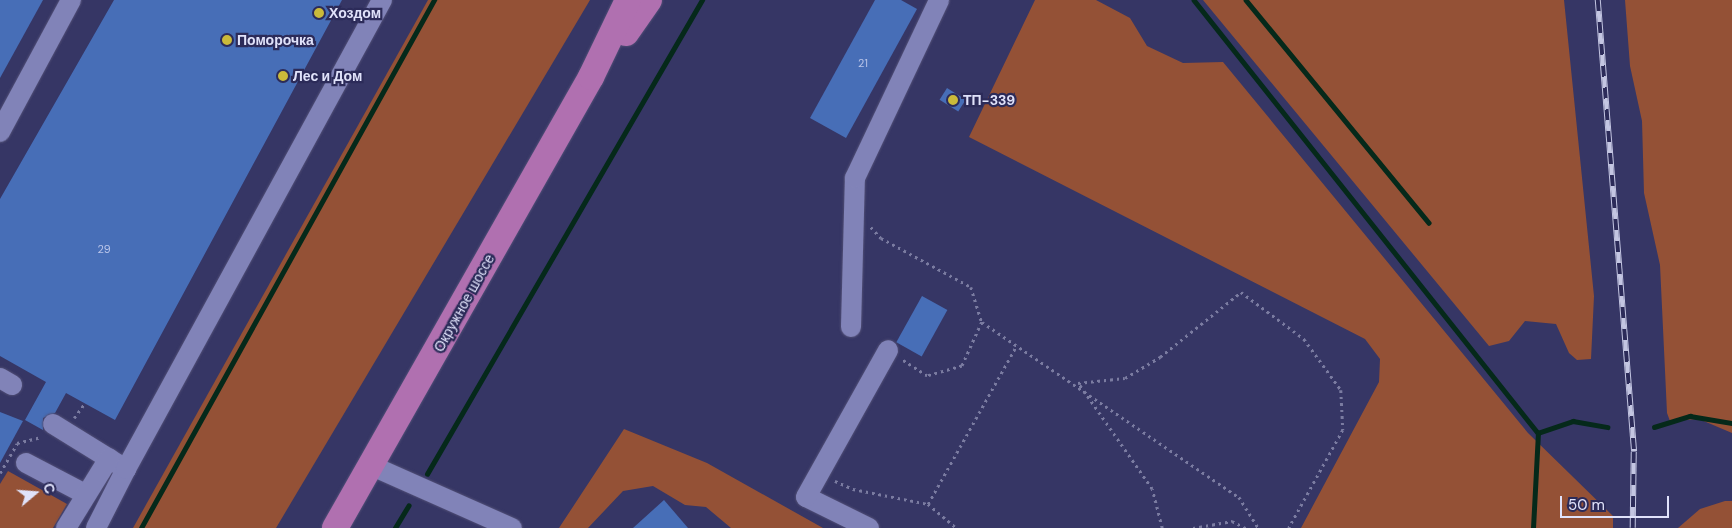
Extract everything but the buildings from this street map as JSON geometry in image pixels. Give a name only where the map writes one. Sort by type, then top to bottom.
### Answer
[{"type":"main road","name":"Окружное шоссе","points":[[335,528],[372,466],[591,77],[649,0]]},
{"type":"main road","name":"Окружное шоссе","points":[[591,77],[620,3]]},
{"type":"lane","points":[[0,132],[71,0]]},
{"type":"lane","points":[[96,528],[126,469],[382,0]]},
{"type":"lane","points":[[851,327],[855,178],[939,0]]},
{"type":"lane","points":[[869,528],[806,497],[888,350]]},
{"type":"lane","points":[[53,424],[126,469]]},
{"type":"lane","points":[[66,528],[85,494],[109,458]]},
{"type":"lane","points":[[26,463],[85,494]]},
{"type":"lane","points":[[372,466],[512,528]]},
{"type":"path","points":[[854,206],[881,238],[971,287],[982,322],[1078,383],[1238,497],[1258,528]]},
{"type":"path","points":[[1078,383],[1125,378],[1160,357],[1241,292],[1304,339],[1341,390],[1342,430],[1289,528]]},
{"type":"path","points":[[888,350],[927,376],[962,366],[982,322]]},
{"type":"path","points":[[928,504],[1017,344]]},
{"type":"path","points":[[1078,383],[1152,489],[1162,528]]},
{"type":"path","points":[[819,473],[853,489],[928,504],[957,528]]},
{"type":"path","points":[[1194,528],[1232,521],[1246,528]]},
{"type":"shaded area","points":[[428,0],[590,0],[276,528],[133,528]]},
{"type":"shaded area","points":[[1035,0],[1096,0],[1130,18],[1147,46],[1183,63],[1223,62],[1528,433],[1613,516],[1613,528],[1301,528],[1379,382],[1380,359],[1365,339],[969,137]]},
{"type":"shaded area","points":[[1203,0],[1564,0],[1594,296],[1591,359],[1577,360],[1569,353],[1556,324],[1525,321],[1509,341],[1489,346]]},
{"type":"shaded area","points":[[1625,0],[1732,0],[1732,433],[1699,419],[1670,421],[1667,413],[1660,265],[1644,193],[1642,121],[1630,66]]},
{"type":"shaded area","points":[[624,429],[707,463],[823,528],[731,528],[706,507],[685,505],[653,486],[623,491],[588,528],[559,528]]},
{"type":"shaded area","points":[[8,471],[67,504],[53,528],[0,528],[0,484]]},
{"type":"shaded area","points":[[1725,501],[1732,501],[1732,528],[1678,528],[1700,509]]},
{"type":"waterway","points":[[141,528],[434,0]]},
{"type":"waterway","points":[[427,474],[702,0]]},
{"type":"waterway","points":[[1194,0],[1538,433],[1573,421],[1607,427]]},
{"type":"waterway","points":[[1246,0],[1429,223]]},
{"type":"waterway","points":[[1654,427],[1690,416],[1732,423]]},
{"type":"waterway","points":[[1533,528],[1538,433]]},
{"type":"waterway","points":[[395,528],[408,506]]},
{"type":"railway","points":[[1598,0],[1634,452],[1633,528]]},
{"type":"place","name":"Хоздом","points":[[319,13]]},
{"type":"place","name":"Поморочка","points":[[227,40]]},
{"type":"place","name":"Лес и Дом","points":[[283,76]]},
{"type":"place","name":"ТП-339","points":[[953,100]]}]
